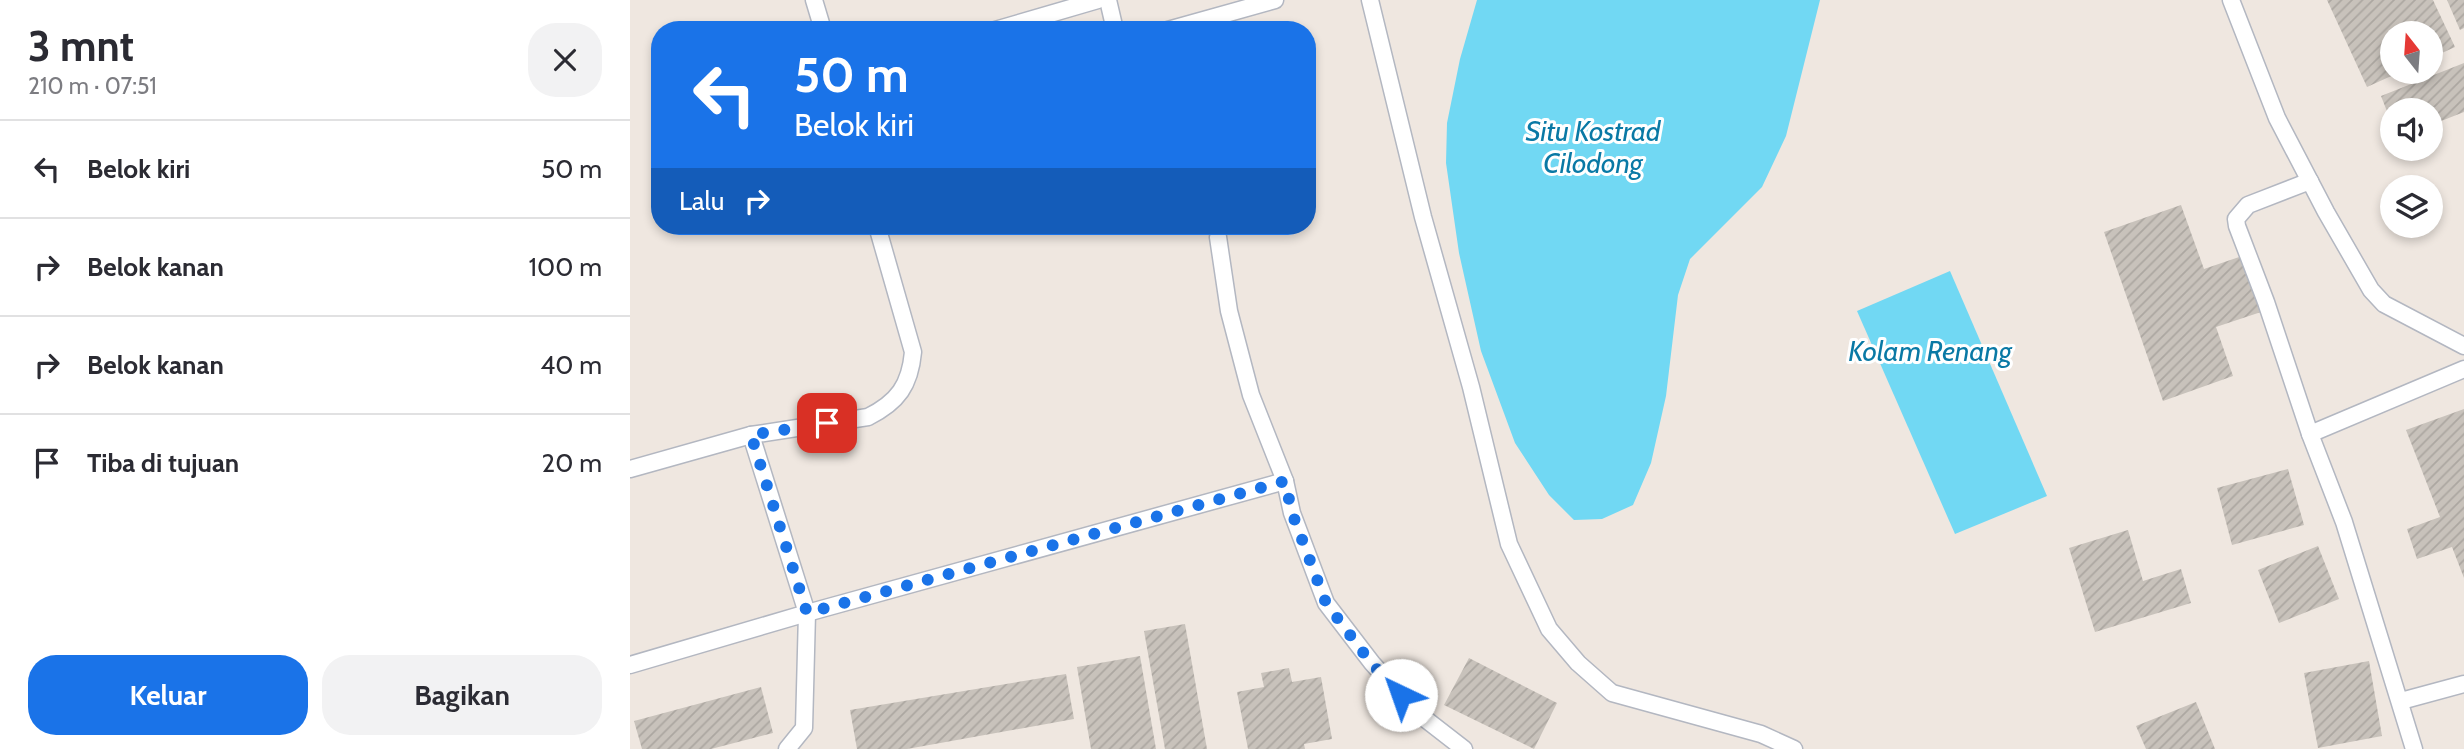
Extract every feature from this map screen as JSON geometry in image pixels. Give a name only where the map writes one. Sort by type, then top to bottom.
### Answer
[{"type":"lane","points":[[814,0],[820,21]]},
{"type":"lane","points":[[1026,21],[1098,0]]},
{"type":"lane","points":[[1108,0],[1113,21]]},
{"type":"lane","points":[[1200,21],[1275,0]]},
{"type":"lane","points":[[1370,0],[1423,217],[1471,387],[1509,544],[1549,629],[1578,663],[1612,693],[1761,734],[1794,749]]},
{"type":"lane","points":[[2231,0],[2277,118],[2371,290],[2384,304],[2464,346]]},
{"type":"lane","points":[[2310,181],[2248,205],[2236,219],[2310,434],[2344,522],[2414,749]]},
{"type":"lane","points":[[630,469],[751,435],[868,416],[885,408],[900,393],[911,373],[913,352],[880,235]]},
{"type":"lane","points":[[1218,237],[1229,311],[1251,395],[1285,481],[1292,513],[1326,603],[1371,663],[1415,711],[1464,749]]},
{"type":"lane","points":[[2310,434],[2464,369]]},
{"type":"lane","points":[[751,435],[807,613],[804,728],[787,749]]},
{"type":"lane","points":[[630,665],[807,613],[1285,481]]},
{"type":"lane","points":[[2400,701],[2464,684]]},
{"type":"water","name":"Situ Kostrad Cilodong","points":[[1477,0],[1820,0],[1786,136],[1762,187],[1690,259],[1678,295],[1666,396],[1651,463],[1633,505],[1602,519],[1574,520],[1549,495],[1515,443],[1481,351],[1459,253],[1446,163],[1447,123],[1460,59]]},
{"type":"water","name":"Kolam Renang","points":[[1950,271],[2047,496],[1955,534],[1857,311]]},
{"type":"building","points":[[2327,0],[2433,0],[2443,21],[2380,21],[2380,81],[2367,87]]},
{"type":"building","points":[[2447,0],[2464,0],[2464,28],[2460,30]]},
{"type":"building","points":[[2443,21],[2455,47],[2443,52]]},
{"type":"building","points":[[2464,63],[2464,112],[2443,120],[2443,98],[2382,98],[2381,96],[2411,84],[2443,84],[2443,71]]},
{"type":"building","points":[[2181,205],[2204,269],[2245,255],[2264,311],[2216,327],[2233,376],[2163,401],[2104,232]]},
{"type":"building","points":[[2464,409],[2464,578],[2452,547],[2417,559],[2407,529],[2440,517],[2406,430]]},
{"type":"building","points":[[2288,469],[2304,525],[2232,545],[2217,488]]},
{"type":"building","points":[[2128,530],[2143,581],[2181,569],[2191,603],[2095,632],[2069,548]]},
{"type":"building","points":[[2318,546],[2339,599],[2279,623],[2258,570]]},
{"type":"building","points":[[1185,624],[1207,749],[1165,749],[1144,631]]},
{"type":"building","points":[[1140,656],[1156,749],[1091,749],[1077,667]]},
{"type":"building","points":[[1469,658],[1557,703],[1534,749],[1444,705]]},
{"type":"building","points":[[2369,661],[2382,736],[2318,748],[2304,673]]},
{"type":"building","points":[[1289,668],[1292,682],[1321,677],[1332,739],[1304,744],[1305,749],[1248,749],[1237,692],[1264,687],[1261,673]]},
{"type":"building","points":[[1066,674],[1074,719],[907,749],[857,749],[850,710]]},
{"type":"building","points":[[761,687],[773,733],[711,749],[642,749],[634,721]]},
{"type":"building","points":[[2196,702],[2215,749],[2146,749],[2136,726]]},
{"type":"route","points":[[827,423],[751,435],[807,613],[1285,481],[1292,513],[1326,603],[1371,663],[1401,695]]}]
